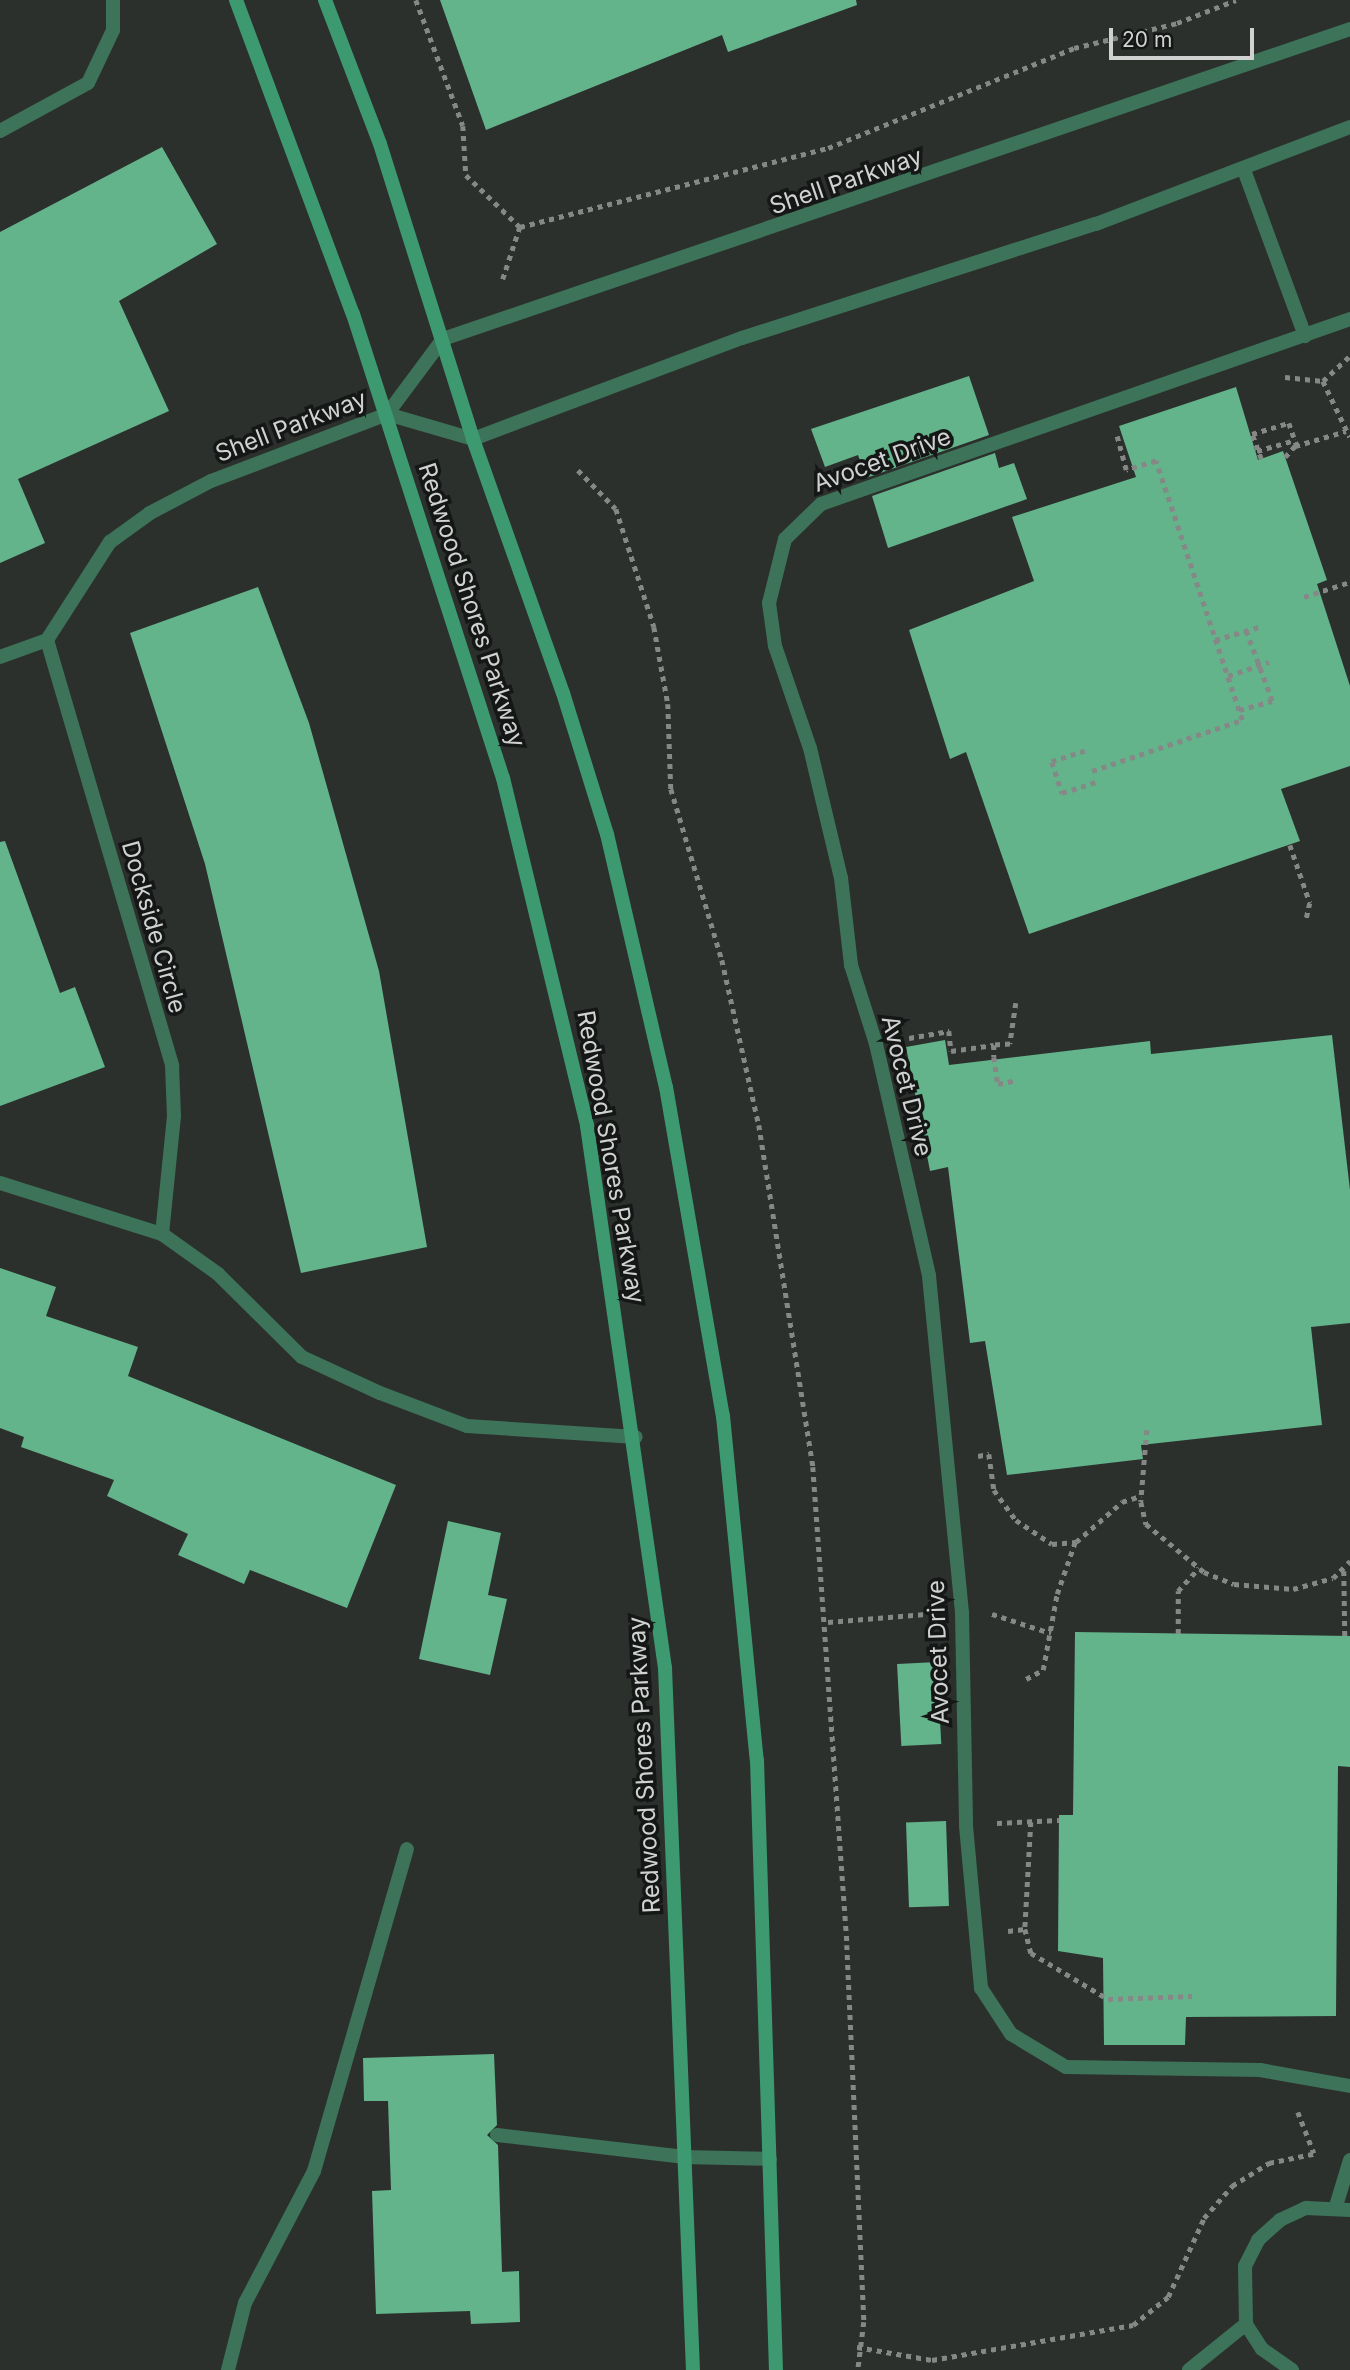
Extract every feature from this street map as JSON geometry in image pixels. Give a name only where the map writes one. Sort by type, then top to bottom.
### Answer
[{"type":"main road","name":"Redwood Shores Parkway","points":[[236,0],[387,414],[503,778],[548,951],[587,1126],[636,1437],[665,1668],[693,2370]]},
{"type":"main road","points":[[325,0],[443,339],[473,439],[550,650],[607,834],[668,1101],[723,1416],[757,1760],[776,2370]]},
{"type":"street","points":[[0,131],[88,83],[107,52],[113,0]]},
{"type":"street","name":"Shell Parkway","points":[[47,640],[110,542],[211,481],[387,414],[443,339],[1350,29]]},
{"type":"street","points":[[473,439],[742,338],[1244,170],[1350,127]]},
{"type":"street","points":[[1244,170],[1305,336]]},
{"type":"street","name":"Avocet Drive","points":[[1350,319],[837,496],[806,514],[778,554],[769,603],[775,646],[810,748],[852,929],[851,965],[876,1044],[929,1276],[962,1613],[966,1826],[981,1989],[1011,2034],[1029,2048],[1066,2067],[1102,2072],[1260,2070],[1350,2086]]},
{"type":"street","name":"Shell Parkway","points":[[387,414],[473,439]]},
{"type":"street","points":[[0,657],[47,640]]},
{"type":"street","name":"Dockside Circle","points":[[47,640],[172,1066],[174,1116],[162,1234]]},
{"type":"street","points":[[0,1183],[162,1234],[218,1274],[302,1357],[380,1394],[467,1426],[636,1437]]},
{"type":"street","points":[[228,2370],[245,2303],[314,2171],[407,1849]]},
{"type":"street","points":[[498,2135],[683,2157],[770,2159]]},
{"type":"street","points":[[1292,2370],[1262,2349],[1246,2324],[1245,2266],[1258,2240],[1306,2208],[1343,2208],[1350,2160]]},
{"type":"street","points":[[1189,2370],[1246,2324]]},
{"type":"path","points":[[416,0],[463,126],[467,175],[520,227]]},
{"type":"path","points":[[520,227],[828,148],[1074,48],[1177,23],[1236,0]]},
{"type":"path","points":[[502,279],[520,227]]},
{"type":"path","points":[[1271,379],[1323,381],[1350,356]]},
{"type":"path","points":[[1257,451],[1348,434],[1323,381]]},
{"type":"path","points":[[1092,771],[1242,720],[1156,461],[1126,470],[1110,404]]},
{"type":"path","points":[[1261,459],[1252,434],[1289,423],[1296,443]]},
{"type":"path","points":[[1285,457],[1296,443]]},
{"type":"path","points":[[578,470],[616,509],[654,627],[667,704],[671,789],[722,960],[759,1125],[813,1467],[828,1622],[863,2308],[857,2347],[858,2370]]},
{"type":"path","points":[[1304,597],[1350,582]]},
{"type":"path","points":[[1215,640],[1259,628]]},
{"type":"path","points":[[1239,710],[1272,701],[1246,631]]},
{"type":"path","points":[[1228,676],[1269,662]]},
{"type":"path","points":[[1084,751],[1052,762],[1062,793],[1095,782]]},
{"type":"path","points":[[1290,845],[1310,903],[1307,921]]},
{"type":"path","points":[[876,1044],[948,1031],[951,1051],[1010,1044],[1016,1003]]},
{"type":"path","points":[[995,1045],[998,1084],[1017,1080]]},
{"type":"path","points":[[1147,1430],[1141,1496],[1153,1533],[1199,1568],[1234,1584],[1293,1589],[1344,1570]]},
{"type":"path","points":[[948,1462],[989,1454],[994,1490],[1025,1530],[1052,1544],[1076,1542]]},
{"type":"path","points":[[1026,1679],[1043,1670],[1076,1542],[1122,1502],[1141,1496]]},
{"type":"path","points":[[1345,1636],[1344,1570],[1350,1561]]},
{"type":"path","points":[[1178,1634],[1178,1591],[1199,1568]]},
{"type":"path","points":[[986,1613],[1051,1633]]},
{"type":"path","points":[[828,1622],[926,1614]]},
{"type":"path","points":[[966,1826],[1059,1820]]},
{"type":"path","points":[[1031,1822],[1025,1929],[1031,1953],[1108,1999],[1192,1996]]},
{"type":"path","points":[[857,2347],[932,2360],[1133,2325],[1168,2297],[1216,2201],[1269,2163],[1315,2153],[1306,2122],[1289,2105]]},
{"type":"building","points":[[440,0],[856,0],[857,5],[728,52],[722,35],[486,130]]},
{"type":"building","points":[[162,147],[217,244],[119,301],[169,411],[18,479],[45,543],[0,563],[0,232]]},
{"type":"building","points":[[969,376],[989,435],[866,478],[858,455],[825,467],[811,429]]},
{"type":"building","points":[[1236,387],[1258,460],[1283,451],[1327,580],[1317,584],[1350,686],[1350,766],[1281,789],[1300,841],[1029,934],[966,752],[950,759],[909,630],[1034,581],[1012,517],[1136,477],[1119,426]]},
{"type":"building","points":[[995,453],[999,468],[1014,463],[1027,499],[888,548],[872,496]]},
{"type":"building","points":[[258,587],[309,723],[379,971],[427,1247],[301,1273],[205,864],[130,633]]},
{"type":"building","points":[[5,841],[60,993],[75,987],[105,1067],[0,1106],[0,842]]},
{"type":"building","points":[[1332,1035],[1350,1190],[1350,1323],[1311,1327],[1322,1425],[1141,1445],[1143,1459],[1007,1475],[985,1341],[970,1343],[948,1167],[930,1171],[906,1047],[945,1040],[949,1065],[1150,1041],[1151,1054]]},
{"type":"building","points":[[0,1268],[56,1287],[46,1316],[138,1347],[128,1376],[396,1485],[347,1608],[250,1570],[244,1584],[178,1555],[188,1534],[107,1496],[114,1480],[21,1447],[24,1437],[0,1428]]},
{"type":"building","points":[[448,1521],[501,1533],[488,1595],[507,1599],[490,1675],[419,1659]]},
{"type":"building","points":[[1075,1632],[1350,1636],[1350,1767],[1338,1766],[1336,2016],[1186,2017],[1185,2045],[1104,2045],[1103,1958],[1058,1951],[1059,1815],[1073,1815]]},
{"type":"building","points":[[937,1662],[941,1744],[901,1746],[897,1664]]},
{"type":"building","points":[[946,1821],[949,1906],[909,1907],[906,1822]]},
{"type":"building","points":[[494,2054],[497,2125],[487,2135],[498,2145],[502,2272],[519,2271],[520,2322],[471,2324],[470,2311],[376,2314],[372,2191],[391,2190],[388,2101],[364,2101],[363,2058]]}]
